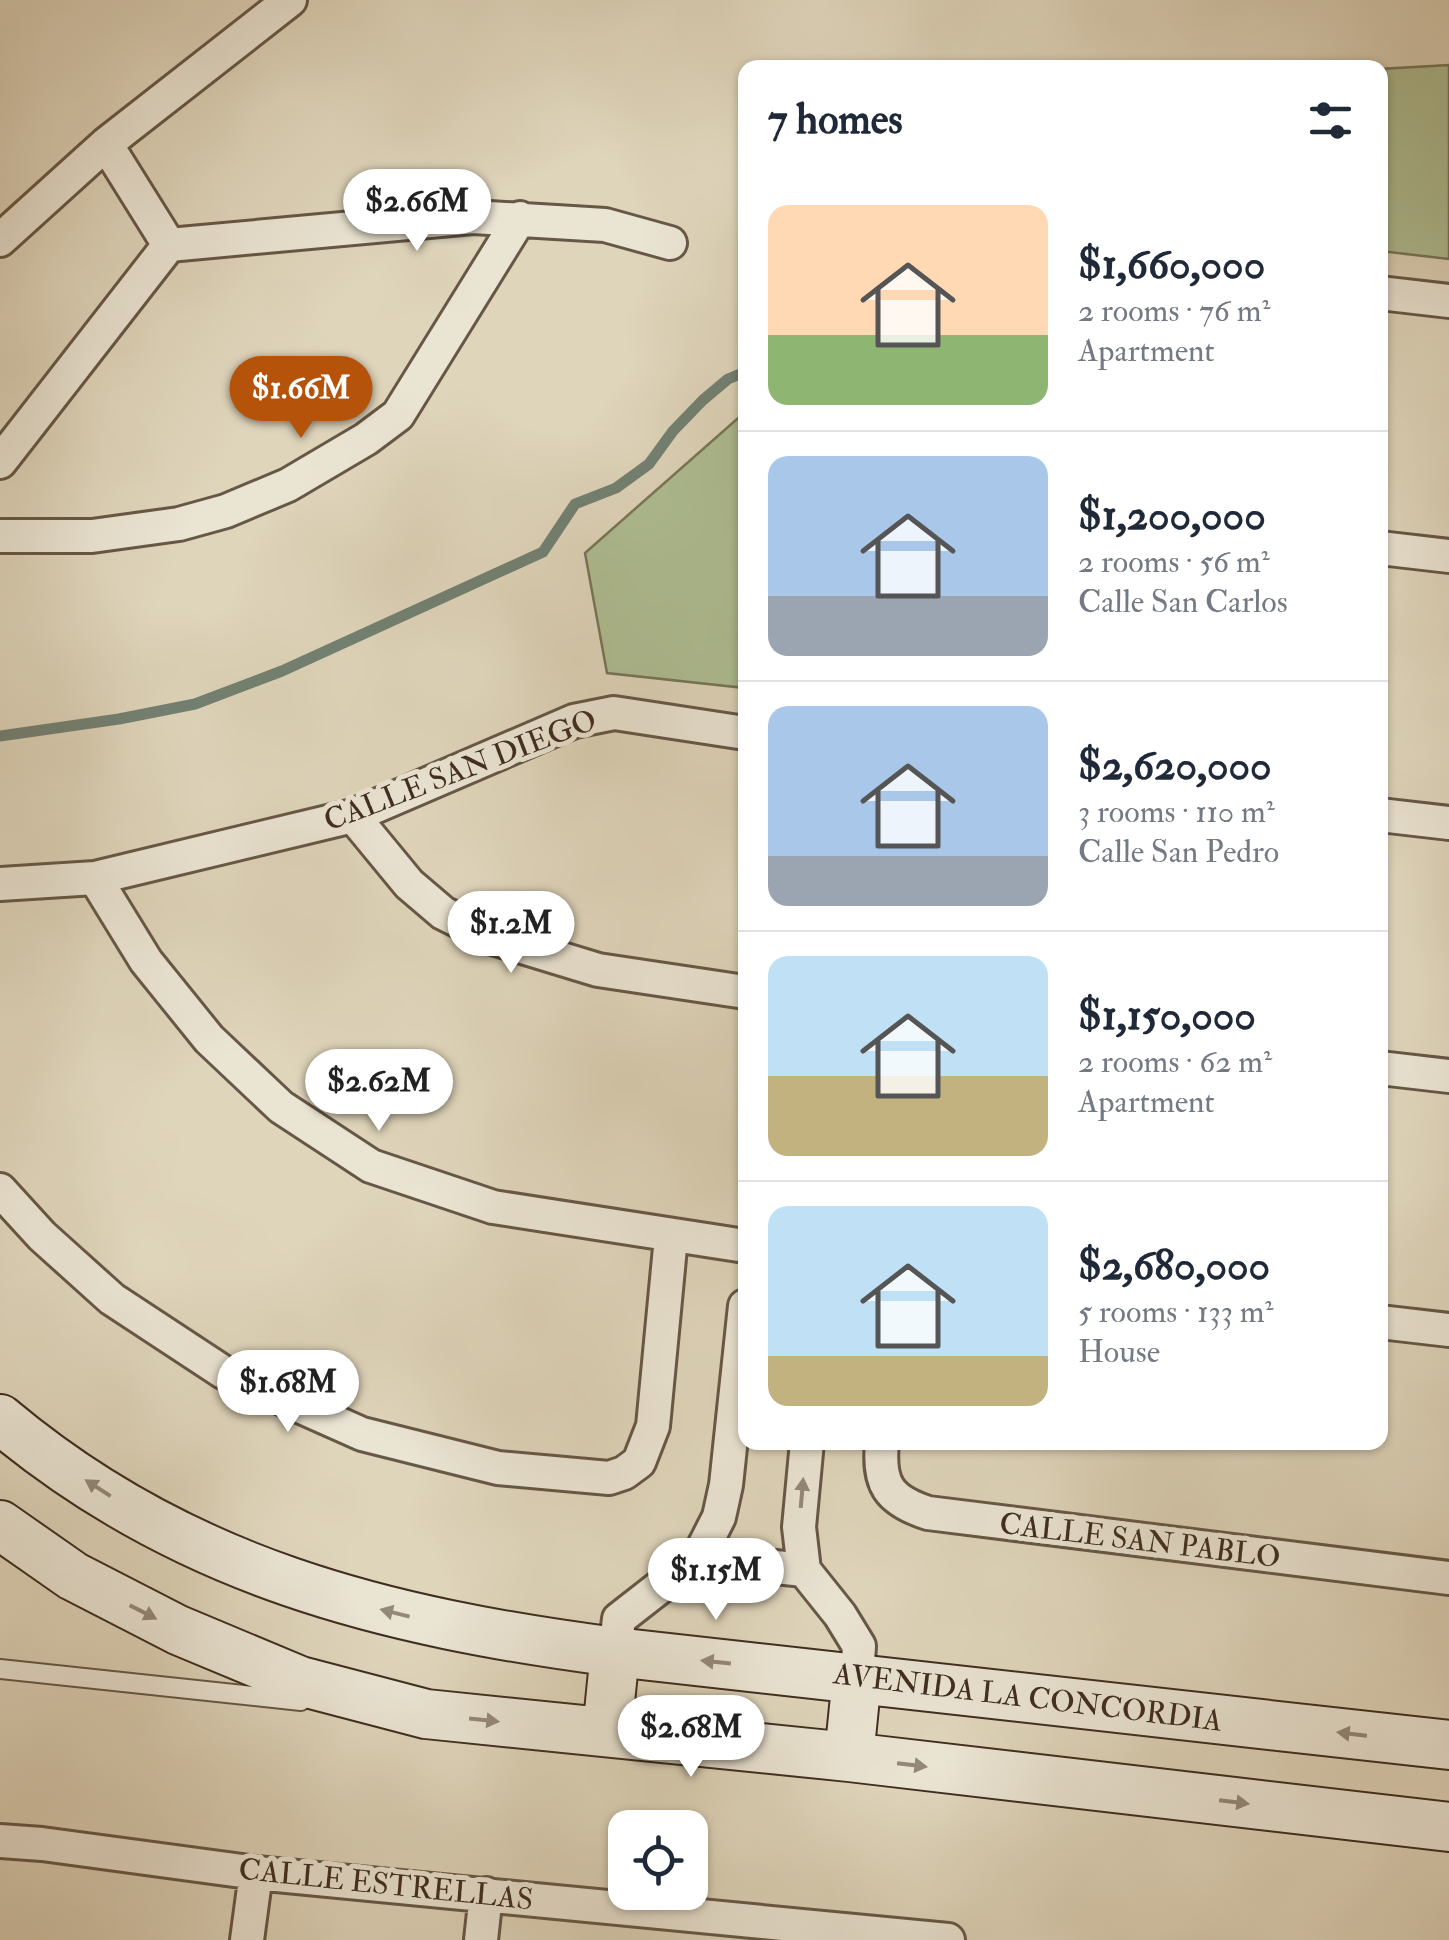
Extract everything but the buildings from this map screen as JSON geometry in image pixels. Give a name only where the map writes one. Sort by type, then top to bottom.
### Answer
[{"type":"main road","name":"AVENIDA LA CONCORDIA","points":[[0,1419],[30,1444],[165,1532],[255,1572],[420,1619],[496,1635],[616,1652],[1449,1746]]},
{"type":"main road","points":[[0,1525],[73,1576],[178,1630],[300,1681],[426,1714],[849,1757],[1449,1827]]},
{"type":"main road","points":[[607,1732],[616,1652]]},
{"type":"main road","points":[[849,1757],[857,1677]]},
{"type":"street","points":[[0,240],[106,144],[290,0]]},
{"type":"street","points":[[106,144],[169,245]]},
{"type":"street","points":[[0,462],[169,245],[473,217],[606,225],[670,242]]},
{"type":"street","points":[[0,536],[92,536],[179,524],[226,511],[288,485],[366,439],[398,415],[520,218]]},
{"type":"street","points":[[1388,294],[1449,300]]},
{"type":"street","points":[[1388,549],[1449,556]]},
{"type":"street","name":"CALLE SAN DIEGO","points":[[0,884],[95,878],[354,816],[574,721],[602,714],[738,732]]},
{"type":"street","points":[[354,816],[409,884],[443,912],[493,938],[598,970],[738,991]]},
{"type":"street","points":[[1388,816],[1449,824]]},
{"type":"street","points":[[95,878],[146,961],[209,1040],[281,1107],[371,1166],[493,1208],[738,1245]]},
{"type":"street","points":[[1388,1069],[1449,1076]]},
{"type":"street","points":[[0,1190],[42,1236],[112,1300],[223,1372],[362,1434],[498,1468],[594,1478],[624,1474],[639,1462],[648,1445],[672,1237]]},
{"type":"street","points":[[1388,1323],[1449,1330]]},
{"type":"street","points":[[693,1568],[719,1517],[738,1433]]},
{"type":"street","points":[[806,1450],[799,1528],[804,1570],[859,1646],[857,1677]]},
{"type":"street","name":"CALLE SAN PABLO","points":[[881,1450],[884,1483],[902,1505],[928,1513],[1449,1578]]},
{"type":"street","points":[[616,1652],[619,1619],[693,1568],[728,1562],[804,1570]]},
{"type":"street","name":"CALLE ESTRELLAS","points":[[2,1841],[256,1872],[486,1894],[711,1928],[944,1940]]},
{"type":"street","points":[[247,1940],[256,1872]]},
{"type":"street","points":[[481,1940],[486,1894]]},
{"type":"lane","points":[[0,1669],[426,1714]]},
{"type":"green space","points":[[1449,65],[1449,259],[1388,252],[1388,69]]},
{"type":"green space","points":[[738,418],[738,687],[607,673],[585,553]]},
{"type":"waterway","points":[[0,736],[195,704],[282,671],[543,552],[575,504],[616,488],[649,464],[703,400],[738,375]]}]
